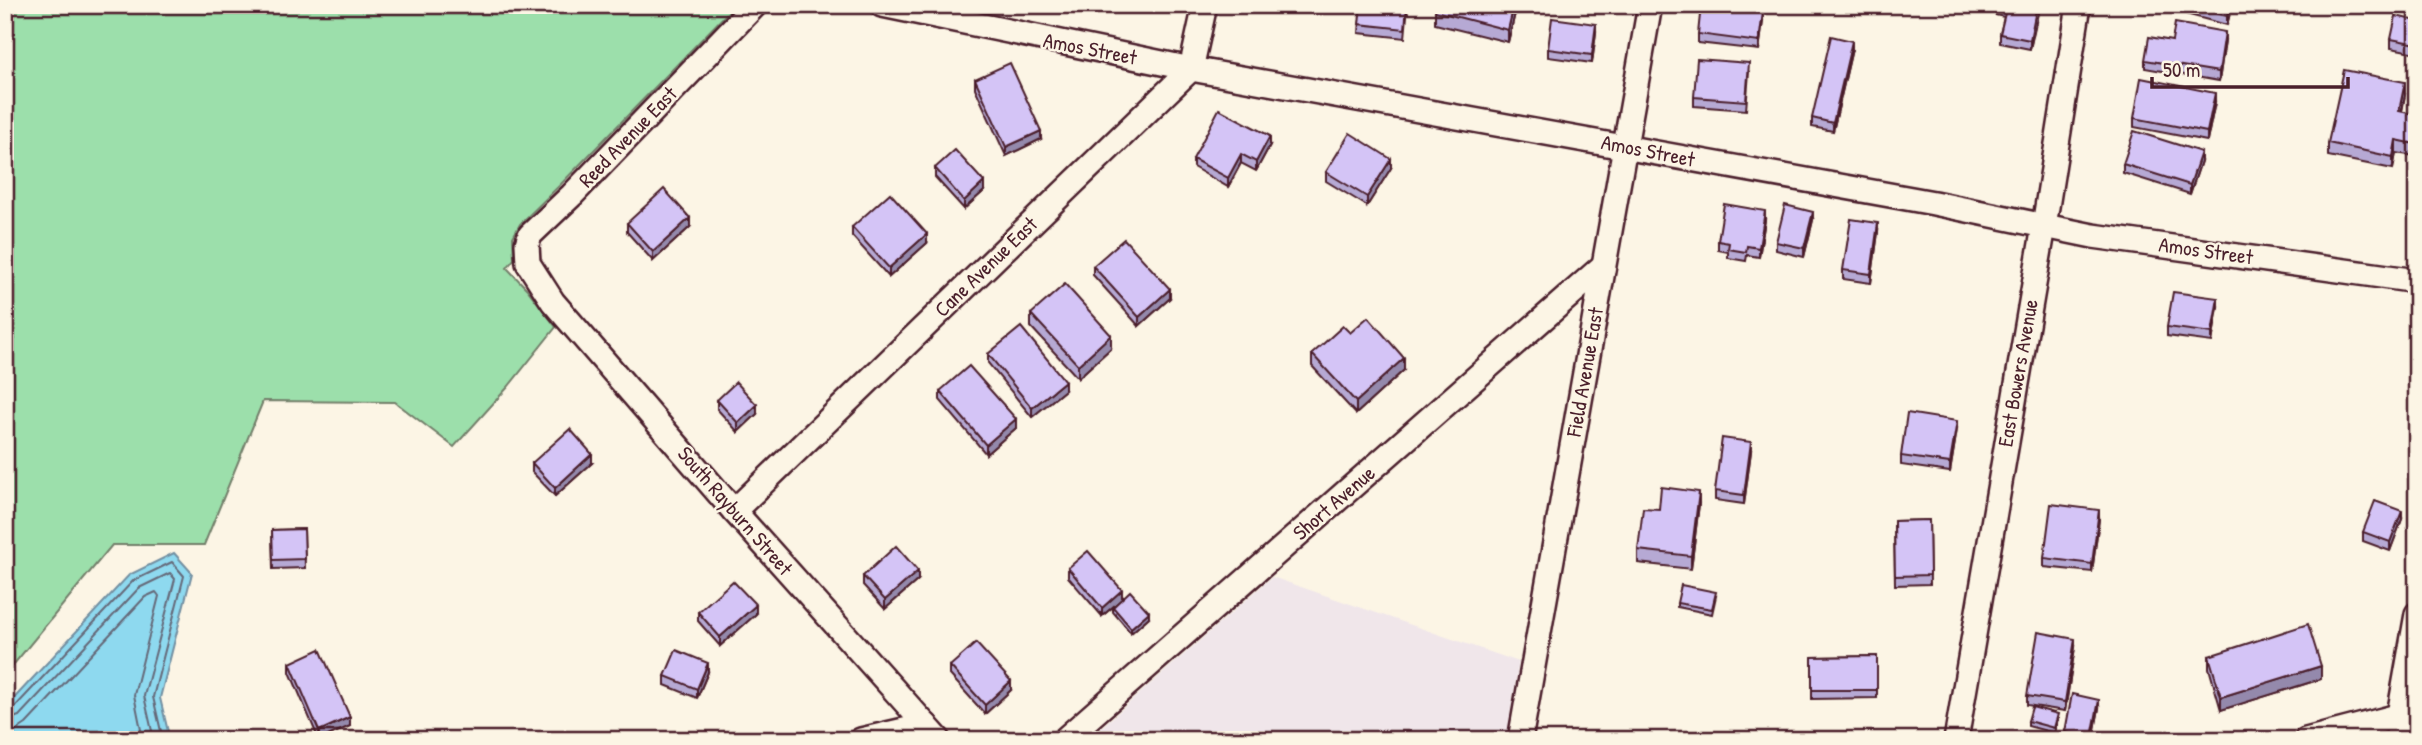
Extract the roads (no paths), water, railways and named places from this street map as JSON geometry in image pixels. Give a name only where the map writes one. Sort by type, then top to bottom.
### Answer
[{"type":"street","name":"Reed Avenue East","points":[[536,277],[528,263],[527,244],[530,235],[755,5]]},
{"type":"street","name":"Amos Street","points":[[882,5],[1191,69],[1934,203],[2093,236],[2417,281]]},
{"type":"street","points":[[1191,69],[1205,5]]},
{"type":"street","name":"Field Avenue East","points":[[1520,740],[1650,5]]},
{"type":"street","name":"East Bowers Avenue","points":[[1956,740],[2079,5]]},
{"type":"street","name":"Cane Avenue East","points":[[734,511],[1191,69]]},
{"type":"street","name":"Short Avenue","points":[[1064,740],[1603,266]]},
{"type":"street","name":"South Rayburn Street","points":[[536,277],[553,302],[734,511],[932,732]]},
{"type":"street","points":[[2398,740],[2408,713],[2417,614]]},
{"type":"street","points":[[2306,740],[2408,713]]},
{"type":"street","points":[[861,740],[932,732]]},
{"type":"water","points":[[174,553],[192,573],[160,698],[170,740],[5,740],[5,708],[129,575]]}]
